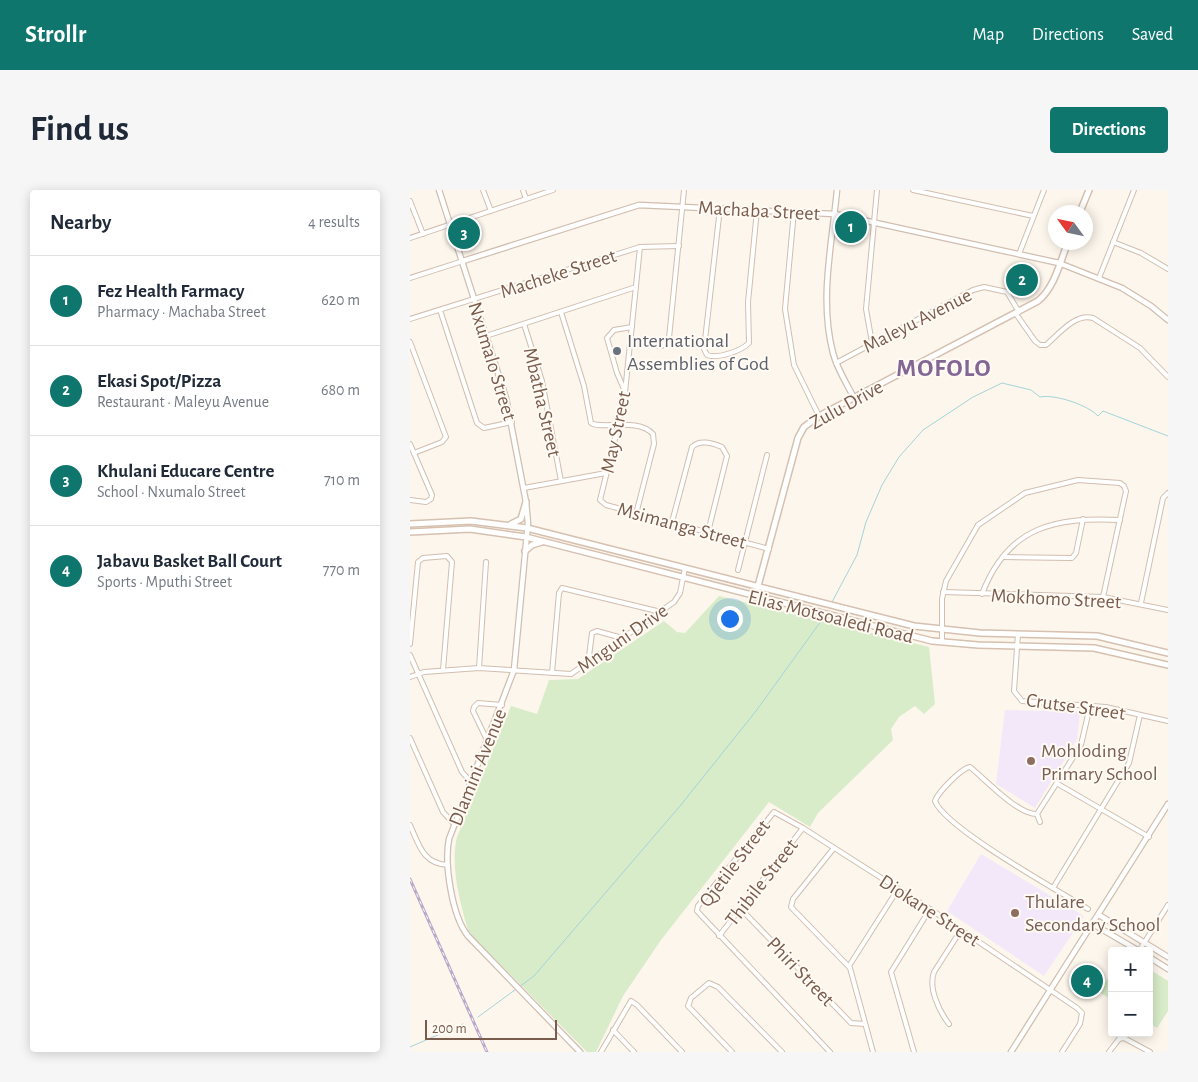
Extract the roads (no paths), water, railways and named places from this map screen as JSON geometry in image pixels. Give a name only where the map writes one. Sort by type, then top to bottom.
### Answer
[{"type":"main road","points":[[1083,205],[1089,190]]},
{"type":"main road","name":"Zulu Drive","points":[[755,596],[798,438],[804,428],[819,416],[1038,301],[1048,290],[1065,250]]},
{"type":"main road","points":[[508,525],[522,519],[526,502]]},
{"type":"main road","name":"Elias Motsoaledi Road","points":[[410,524],[458,520],[527,528],[914,626],[942,630],[1097,636],[1168,653]]},
{"type":"main road","name":"Elias Motsoaledi Road","points":[[410,532],[470,529],[526,537],[908,636],[942,642],[1094,648],[1168,665]]},
{"type":"main road","points":[[526,551],[532,545],[545,542]]},
{"type":"street","name":"Nxumalo Street","points":[[439,190],[463,261],[512,422],[526,502],[526,551]]},
{"type":"street","points":[[483,190],[491,211]]},
{"type":"street","points":[[523,190],[526,199]]},
{"type":"street","points":[[410,238],[553,190]]},
{"type":"street","points":[[630,344],[662,346],[667,342],[684,190]]},
{"type":"street","points":[[837,190],[826,296],[826,319],[836,363],[854,398]]},
{"type":"street","points":[[872,343],[866,309],[877,190]]},
{"type":"street","points":[[913,190],[1033,216]]},
{"type":"street","points":[[1019,254],[1044,190]]},
{"type":"street","points":[[1099,278],[1134,190]]},
{"type":"street","points":[[410,201],[423,234]]},
{"type":"street","name":"Machaba Street","points":[[463,261],[639,205],[835,214],[1059,263],[1099,278],[1134,295],[1168,320]]},
{"type":"street","points":[[720,208],[704,349],[707,355],[720,356],[746,346],[750,339],[748,302],[757,210]]},
{"type":"street","points":[[794,211],[785,309],[794,365],[819,416]]},
{"type":"street","points":[[1113,242],[1141,253],[1168,269]]},
{"type":"street","name":"Macheke Street","points":[[410,319],[640,247],[679,246]]},
{"type":"street","name":"May Street","points":[[601,496],[620,423],[640,247]]},
{"type":"street","points":[[410,278],[463,261]]},
{"type":"street","points":[[486,336],[636,288]]},
{"type":"street","name":"Maleyu Avenue","points":[[836,363],[980,288],[1007,292],[1017,313]]},
{"type":"street","points":[[440,310],[477,423],[484,428],[512,422]]},
{"type":"street","points":[[560,312],[584,386],[590,421],[595,425],[620,423],[650,430],[654,438],[636,514]]},
{"type":"street","points":[[1017,313],[1035,341],[1040,345],[1046,344],[1078,318],[1087,316],[1093,318],[1140,348],[1168,377]]},
{"type":"street","name":"Mbatha Street","points":[[524,324],[542,381],[561,481]]},
{"type":"street","points":[[625,390],[617,373],[607,338],[614,330],[632,327]]},
{"type":"street","points":[[410,342],[446,437],[442,442],[414,454]]},
{"type":"street","points":[[672,522],[692,447],[698,442],[704,442],[722,447],[727,456],[708,532]]},
{"type":"street","points":[[410,444],[432,495],[431,500],[426,502],[410,500]]},
{"type":"street","points":[[738,570],[768,455]]},
{"type":"street","points":[[524,488],[606,473]]},
{"type":"street","points":[[942,642],[943,592],[949,574],[972,532],[985,519],[1025,493],[1078,480],[1120,483],[1124,486],[1126,491],[1103,597]]},
{"type":"street","points":[[1141,603],[1163,498],[1168,493]]},
{"type":"street","name":"Msimanga Street","points":[[601,496],[600,500],[606,505],[769,549]]},
{"type":"street","points":[[1003,557],[1072,558],[1076,553],[1083,519]]},
{"type":"street","points":[[982,594],[991,574],[1003,557],[1021,539],[1040,528],[1069,520],[1120,520]]},
{"type":"street","name":"Dlamini Avenue","points":[[526,551],[514,670],[502,705],[454,824],[447,847],[448,865],[456,911],[464,931],[580,1052]]},
{"type":"street","points":[[410,644],[418,562],[422,558],[447,556],[452,562],[443,670]]},
{"type":"street","points":[[480,668],[486,562]]},
{"type":"street","name":"Mnguni Drive","points":[[410,676],[418,673],[443,670],[480,668],[571,674],[588,664],[678,598],[686,567]]},
{"type":"street","points":[[552,673],[560,592],[562,588],[661,612]]},
{"type":"street","name":"Mokhomo Street","points":[[943,592],[1103,597],[1141,603],[1168,610]]},
{"type":"street","points":[[588,664],[592,633],[597,631],[622,638]]},
{"type":"street","name":"Crutse Street","points":[[1018,634],[1014,691],[1022,701],[1090,706],[1168,721]]},
{"type":"street","points":[[410,654],[462,772],[471,782]]},
{"type":"street","points":[[487,740],[474,707],[478,703],[502,705]]},
{"type":"street","points":[[1040,822],[1038,814],[1082,742],[1090,706]]},
{"type":"street","points":[[1053,888],[1129,763],[1140,715]]},
{"type":"street","points":[[410,738],[443,812],[454,824]]},
{"type":"street","points":[[1038,814],[1028,812],[1000,794],[970,767],[965,767],[936,798],[937,805],[965,832],[1088,909]]},
{"type":"street","points":[[1058,784],[1149,837]]},
{"type":"street","points":[[1011,1052],[1149,837],[1168,804]]},
{"type":"street","name":"Diokane Street","points":[[771,814],[778,812],[898,888],[1080,1011],[1082,1018],[1062,1052]]},
{"type":"street","name":"Qjetile Street","points":[[719,936],[698,913],[698,906],[771,814]]},
{"type":"street","points":[[410,825],[426,858],[435,863],[448,865]]},
{"type":"street","name":"Thibile Street","points":[[719,936],[803,828]]},
{"type":"street","points":[[834,848],[793,899],[791,907],[849,966],[873,1052]]},
{"type":"street","points":[[849,966],[898,888]]},
{"type":"street","points":[[1141,947],[1168,905]]},
{"type":"street","name":"Phiri Street","points":[[741,909],[852,1023],[865,1024]]},
{"type":"street","points":[[914,1052],[891,972],[930,909]]},
{"type":"street","points":[[1099,915],[1168,957]]},
{"type":"street","points":[[1093,924],[1132,947]]},
{"type":"street","points":[[949,1024],[939,1008],[932,978],[961,930]]},
{"type":"street","points":[[719,936],[830,1052]]},
{"type":"street","points":[[1153,960],[1168,969]]},
{"type":"street","points":[[732,1052],[690,1008],[688,1002],[707,984],[713,983],[782,1052]]},
{"type":"street","points":[[601,1052],[628,1002],[632,1002],[682,1052]]},
{"type":"street","points":[[613,1030],[634,1052]]},
{"type":"street","points":[[1109,1052],[1122,1038],[1130,1040],[1150,1052]]},
{"type":"waterway","points":[[832,602],[857,555],[866,522],[882,485],[899,457],[923,430],[973,397],[1002,383],[1031,390],[1040,397],[1054,397],[1071,401],[1087,408],[1098,416],[1103,411],[1168,436]]},
{"type":"waterway","points":[[478,1017],[534,976],[680,806],[756,711],[824,617]]},
{"type":"waterway","points":[[410,1047],[463,1024]]},
{"type":"railway","points":[[410,879],[487,1052]]},
{"type":"place","name":"Fez Health Farmacy","points":[[851,227]]},
{"type":"place","name":"Khulani Educare Centre","points":[[464,233]]},
{"type":"place","name":"Ekasi Spot/Pizza","points":[[1022,280]]},
{"type":"place","name":"International Assemblies of God","points":[[617,351]]},
{"type":"place","name":"Mohloding Primary School","points":[[1031,761]]},
{"type":"place","name":"Thulare Secondary School","points":[[1015,913]]},
{"type":"place","name":"Jabavu Basket Ball Court","points":[[1087,981]]},
{"type":"district","name":"MOFOLO","points":[[944,367]]}]
